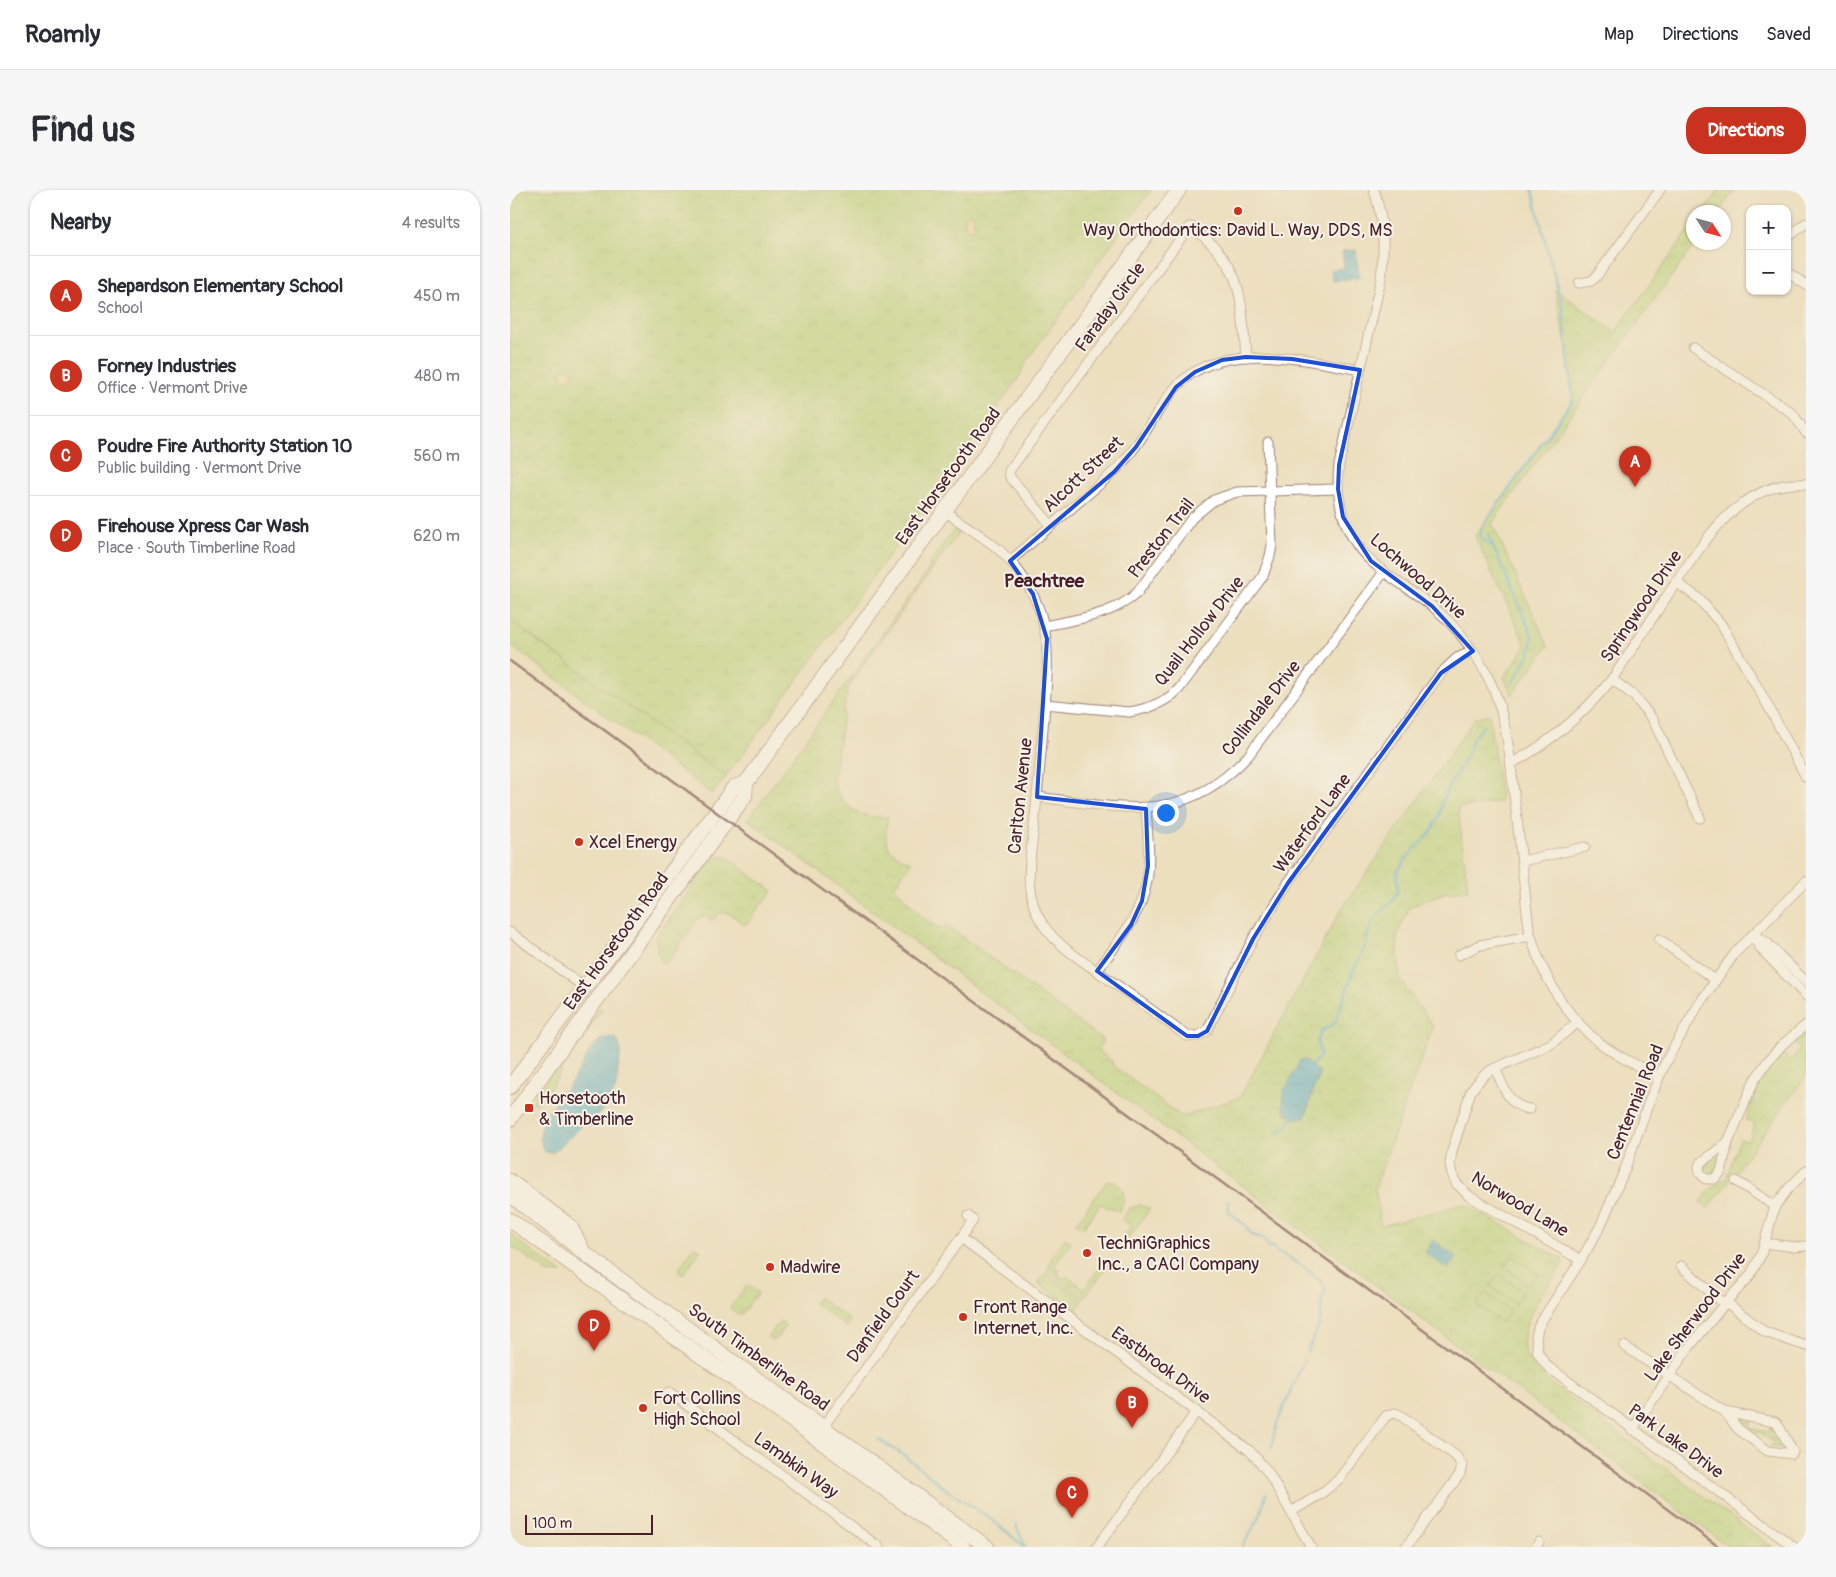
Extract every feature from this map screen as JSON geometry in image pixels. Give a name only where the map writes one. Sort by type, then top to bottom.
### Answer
[{"type":"main road","name":"East Horsetooth Road","points":[[510,1119],[742,801],[745,796],[746,784],[1179,190]]},
{"type":"main road","name":"East Horsetooth Road","points":[[510,1087],[734,787],[746,784]]},
{"type":"main road","points":[[510,1078],[538,1048]]},
{"type":"main road","points":[[510,1181],[570,1226],[583,1252]]},
{"type":"main road","name":"South Timberline Road","points":[[510,1195],[819,1432],[963,1547]]},
{"type":"main road","name":"South Timberline Road","points":[[510,1220],[987,1547]]},
{"type":"street","name":"Lochwood Drive","points":[[1374,190],[1384,235],[1383,260],[1339,464],[1338,489],[1343,517],[1355,541],[1371,561],[1432,606],[1458,631],[1473,651],[1494,692],[1501,712],[1511,764],[1531,936],[1552,985],[1578,1022],[1598,1042],[1659,1076]]},
{"type":"street","points":[[1579,283],[1591,281],[1596,277],[1660,190]]},
{"type":"street","points":[[1791,235],[1806,223]]},
{"type":"street","name":"Faraday Circle","points":[[1051,525],[1010,478],[1009,472],[1189,227],[1202,235],[1228,262],[1235,278],[1242,304],[1246,357]]},
{"type":"street","points":[[1791,275],[1806,285]]},
{"type":"street","points":[[1693,348],[1786,408],[1798,419],[1806,432]]},
{"type":"street","name":"Alcott Street","points":[[1010,560],[1124,462],[1166,401],[1183,380],[1195,372],[1233,357],[1302,360],[1360,370]]},
{"type":"street","name":"Quail Hollow Drive","points":[[1045,704],[1129,712],[1151,708],[1172,696],[1263,576],[1267,567],[1272,545],[1268,442]]},
{"type":"street","name":"Springwood Drive","points":[[1511,764],[1546,744],[1583,713],[1612,680],[1676,582],[1709,537],[1739,505],[1774,486],[1791,483],[1806,484]]},
{"type":"street","name":"Preston Trail","points":[[1044,626],[1111,611],[1121,606],[1137,593],[1192,518],[1205,506],[1219,498],[1237,492],[1338,489]]},
{"type":"street","name":"Carlton Avenue","points":[[945,511],[1010,560],[1025,579],[1033,594],[1044,626],[1048,664],[1028,878],[1034,909],[1041,922],[1058,942],[1187,1036],[1203,1034]]},
{"type":"street","name":"Collindale Drive","points":[[1037,797],[1146,808],[1173,804],[1206,791],[1236,769],[1248,756],[1384,572]]},
{"type":"street","points":[[1676,582],[1698,598],[1721,624],[1768,704],[1806,777]]},
{"type":"street","name":"Waterford Lane","points":[[1203,1034],[1253,939],[1288,883],[1441,673],[1457,658],[1473,651]]},
{"type":"street","points":[[1612,680],[1634,696],[1653,720],[1700,818]]},
{"type":"street","points":[[1097,970],[1130,924],[1142,901],[1148,866],[1146,808]]},
{"type":"street","points":[[1522,861],[1585,847]]},
{"type":"street","name":"Centennial Road","points":[[1541,1358],[1536,1345],[1538,1328],[1581,1260],[1613,1198],[1659,1076],[1685,1026],[1735,953],[1806,881]]},
{"type":"street","points":[[510,932],[584,987]]},
{"type":"street","points":[[1752,935],[1768,943],[1806,982]]},
{"type":"street","points":[[1752,935],[1761,949],[1806,996]]},
{"type":"street","points":[[1459,955],[1480,945],[1531,936]]},
{"type":"street","points":[[1659,939],[1715,980]]},
{"type":"street","name":"Norwood Lane","points":[[1578,1022],[1551,1044],[1495,1068],[1482,1077],[1472,1091],[1452,1151],[1450,1170],[1460,1189],[1469,1196],[1581,1260]]},
{"type":"street","points":[[1728,1142],[1748,1093],[1762,1068],[1782,1045],[1806,1025]]},
{"type":"street","points":[[1495,1068],[1512,1101],[1517,1106],[1530,1109]]},
{"type":"street","name":"Lake Sherwood Drive","points":[[1632,1430],[1687,1350],[1750,1276],[1757,1265],[1775,1206],[1806,1170]]},
{"type":"street","points":[[1736,1181],[1775,1206]]},
{"type":"street","name":"Danfield Court","points":[[819,1432],[961,1238],[973,1220],[968,1216]]},
{"type":"street","name":"Eastbrook Drive","points":[[961,1238],[1250,1451],[1260,1461],[1312,1547]]},
{"type":"street","points":[[1764,1243],[1795,1247],[1806,1246]]},
{"type":"street","points":[[1681,1266],[1722,1302],[1726,1302],[1765,1332],[1803,1344]]},
{"type":"street","points":[[1624,1346],[1725,1412],[1738,1429],[1768,1451],[1792,1454],[1793,1452],[1775,1422],[1725,1412]]},
{"type":"street","name":"Park Lake Drive","points":[[1541,1358],[1547,1366],[1632,1430],[1794,1547]]},
{"type":"street","name":"Lambkin Way","points":[[668,1392],[879,1547]]},
{"type":"street","points":[[1097,1547],[1196,1411]]},
{"type":"street","points":[[1291,1512],[1330,1488],[1339,1479],[1384,1418],[1390,1414],[1400,1415],[1456,1456],[1462,1465],[1460,1474],[1406,1547]]},
{"type":"highlighted area","points":[[1246,357],[1292,359],[1360,370],[1339,465],[1338,489],[1343,517],[1371,561],[1432,606],[1473,651],[1441,673],[1288,883],[1253,939],[1207,1031],[1198,1036],[1187,1036],[1097,971],[1131,925],[1142,901],[1148,866],[1146,809],[1037,797],[1047,639],[1033,594],[1010,561],[1114,472],[1136,447],[1176,387],[1195,372],[1222,360]]},
{"type":"green space","points":[[510,190],[1151,190],[1028,359],[1018,379],[726,777],[510,621]]},
{"type":"green space","points":[[1719,190],[1735,190],[1723,205],[1708,205]]},
{"type":"green space","points":[[1686,235],[1686,250],[1691,250],[1492,523],[1548,646],[1512,695],[1504,677],[1526,646],[1475,536],[1573,400],[1566,345],[1555,289],[1615,332]]},
{"type":"green space","points":[[954,530],[960,531],[847,690],[833,779],[836,789],[846,804],[860,813],[869,816],[888,817],[886,840],[888,846],[896,854],[911,862],[894,887],[924,918],[940,929],[946,925],[1103,1040],[1097,1050],[1113,1062],[1112,1065],[1182,1117],[1240,1097],[1342,908],[1475,718],[1489,714],[1501,802],[1458,808],[1468,890],[1444,893],[1410,907],[1397,935],[1400,980],[1433,1026],[1375,1188],[1381,1226],[1464,1204],[1562,1259],[1563,1264],[1535,1305],[1525,1329],[1525,1352],[1531,1364],[1546,1380],[1772,1547],[1729,1547],[748,819],[928,571],[932,559]]},
{"type":"green space","points":[[510,621],[726,777],[713,794],[510,645]]},
{"type":"green space","points":[[714,856],[722,858],[725,856],[773,891],[745,925],[729,913],[718,914],[713,920],[705,916],[699,918],[669,960],[666,963],[662,963],[657,951],[656,937]]},
{"type":"green space","points":[[598,1009],[601,1009],[601,1012],[578,1039],[560,1073],[545,1096],[536,1105],[532,1101]]},
{"type":"green space","points":[[1806,1033],[1806,1076],[1709,1208],[1700,1202],[1710,1189],[1726,1178],[1740,1139],[1749,1141],[1755,1123],[1746,1120],[1756,1093],[1765,1076],[1776,1060],[1783,1054],[1789,1060],[1800,1050],[1794,1043]]},
{"type":"green space","points":[[1716,1156],[1720,1158],[1714,1174],[1709,1174],[1705,1170],[1705,1165]]},
{"type":"green space","points":[[1107,1181],[1115,1182],[1121,1187],[1124,1199],[1121,1208],[1119,1211],[1110,1207],[1108,1209],[1101,1203],[1083,1228],[1076,1223]]},
{"type":"green space","points":[[1140,1205],[1150,1209],[1122,1247],[1118,1244],[1131,1226],[1122,1219],[1130,1208]]},
{"type":"green space","points":[[510,1233],[524,1246],[562,1273],[550,1274],[510,1245]]},
{"type":"green space","points":[[1065,1238],[1071,1242],[1054,1266],[1060,1270],[1058,1274],[1064,1279],[1067,1276],[1084,1289],[1104,1262],[1109,1265],[1083,1299],[1059,1281],[1048,1268],[1053,1255]]},
{"type":"green space","points":[[694,1247],[701,1250],[683,1275],[679,1272],[679,1269]]},
{"type":"green space","points":[[1512,1256],[1537,1273],[1529,1285],[1504,1267]]},
{"type":"green space","points":[[1047,1272],[1054,1280],[1082,1301],[1076,1310],[1038,1283]]},
{"type":"green space","points":[[1499,1274],[1523,1292],[1515,1304],[1490,1286]]},
{"type":"green space","points":[[747,1285],[758,1293],[740,1316],[730,1308]]},
{"type":"green space","points":[[1485,1293],[1510,1311],[1502,1323],[1477,1305]]},
{"type":"green space","points":[[817,1298],[820,1298],[850,1320],[847,1327],[814,1303]]},
{"type":"green space","points":[[779,1322],[784,1323],[785,1327],[776,1339],[772,1340],[768,1337]]},
{"type":"green space","points":[[1744,1420],[1753,1421],[1749,1428],[1768,1432],[1772,1425],[1778,1432],[1770,1434],[1774,1440],[1782,1439],[1781,1447],[1769,1447],[1774,1443],[1759,1432],[1753,1436],[1742,1427]]},
{"type":"sand","points":[[969,213],[972,215],[975,225],[974,228],[967,229],[964,220]]},
{"type":"sand","points":[[567,368],[573,374],[567,380],[561,374]]},
{"type":"water","points":[[1356,250],[1359,278],[1333,281],[1331,270],[1344,268],[1342,251]]},
{"type":"water","points":[[612,1037],[617,1039],[621,1050],[615,1091],[600,1113],[586,1122],[554,1152],[548,1153],[543,1150],[540,1137],[541,1126],[545,1116],[573,1080],[592,1047],[601,1039]]},
{"type":"water","points":[[1301,1059],[1319,1071],[1319,1079],[1305,1118],[1296,1119],[1285,1112],[1283,1104],[1284,1091]]},
{"type":"water","points":[[1433,1240],[1456,1257],[1448,1269],[1425,1253]]},
{"type":"waterway","points":[[1492,545],[1486,543],[1481,536],[1481,528],[1573,400],[1563,309],[1532,190]]},
{"type":"waterway","points":[[1488,535],[1532,635],[1529,655],[1512,684]]},
{"type":"waterway","points":[[1311,1066],[1321,1055],[1317,1041],[1322,1030],[1330,1027],[1336,1021],[1375,917],[1389,905],[1398,892],[1397,872],[1406,859],[1431,832],[1439,817],[1442,802],[1451,782],[1459,771],[1473,738],[1484,726]]},
{"type":"waterway","points":[[1277,1136],[1293,1118]]},
{"type":"waterway","points":[[1228,1200],[1229,1212],[1245,1225],[1252,1235],[1264,1239],[1269,1247],[1274,1247],[1277,1252],[1304,1267],[1318,1278],[1326,1289],[1322,1298],[1319,1325],[1307,1352]]},
{"type":"waterway","points":[[1271,1448],[1277,1423],[1304,1360]]},
{"type":"waterway","points":[[878,1439],[905,1456],[947,1490],[987,1516],[1025,1547]]},
{"type":"waterway","points":[[1242,1547],[1260,1516],[1266,1494]]},
{"type":"waterway","points":[[1017,1524],[1025,1545]]},
{"type":"railway","points":[[510,661],[1719,1547]]},
{"type":"place","name":"Way Orthodontics: David L. Way, DDS, MS","points":[[1238,211]]},
{"type":"place","name":"Shepardson Elementary School","points":[[1635,487]]},
{"type":"place","name":"Xcel Energy","points":[[579,842]]},
{"type":"place","name":"Horsetooth & Timberline","points":[[529,1108]]},
{"type":"place","name":"TechniGraphics Inc., a CACI Company","points":[[1087,1253]]},
{"type":"place","name":"Madwire","points":[[770,1267]]},
{"type":"place","name":"Front Range Internet, Inc.","points":[[963,1317]]},
{"type":"place","name":"Firehouse Xpress Car Wash","points":[[594,1351]]},
{"type":"place","name":"Fort Collins High School","points":[[643,1408]]},
{"type":"place","name":"Forney Industries","points":[[1132,1428]]},
{"type":"place","name":"Poudre Fire Authority Station 10","points":[[1072,1518]]},
{"type":"district","name":"Peachtree","points":[[1044,580]]}]
